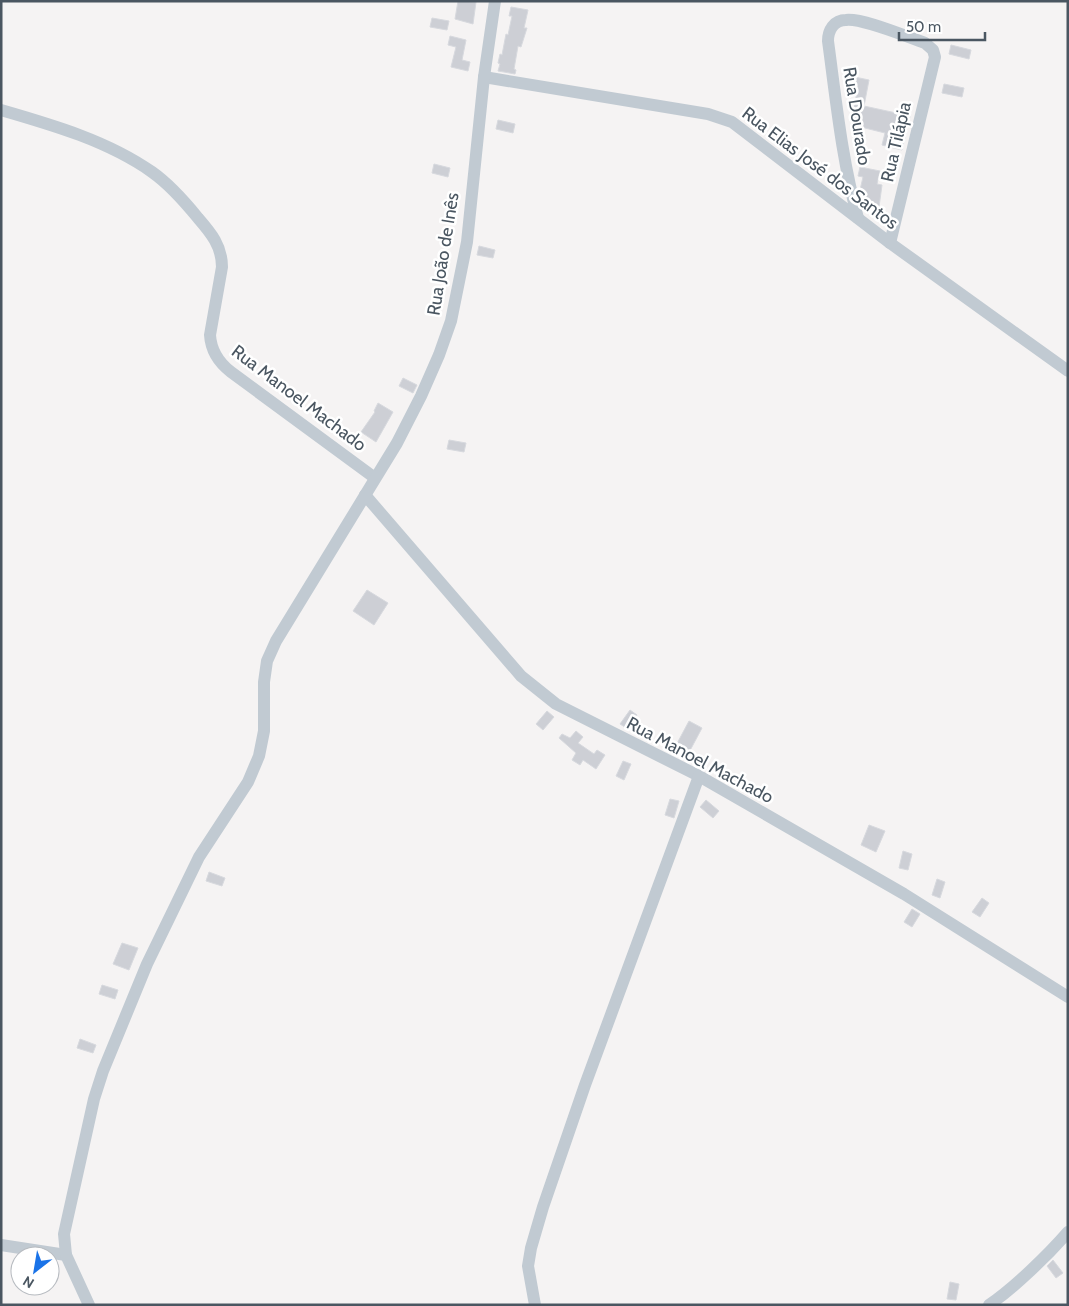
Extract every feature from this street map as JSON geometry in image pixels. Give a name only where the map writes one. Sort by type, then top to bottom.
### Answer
[{"type":"street","name":"Rua João de Inês","points":[[66,1256],[64,1234],[94,1099],[103,1071],[147,964],[199,857],[248,782],[259,756],[264,731],[266,662],[276,641],[397,443],[421,396],[451,321],[467,242],[484,78],[496,1]]},
{"type":"street","name":"Rua Tilápia","points":[[837,22],[846,20],[860,21],[925,44],[933,50],[935,57],[890,242]]},
{"type":"street","name":"Rua Dourado","points":[[837,22],[828,33],[828,41],[844,156],[858,218]]},
{"type":"street","name":"Rua Elias José dos Santos","points":[[484,78],[708,114],[732,122],[890,242],[1068,372]]},
{"type":"street","name":"Rua Manoel Machado","points":[[1,110],[77,135],[117,152],[154,173],[172,190],[212,234],[219,246],[222,267],[210,335],[215,355],[231,372],[375,478]]},
{"type":"street","name":"Rua Manoel Machado","points":[[365,495],[521,676],[556,704],[699,776],[904,894],[1068,997]]},
{"type":"street","points":[[535,1305],[528,1266],[531,1248],[543,1207],[585,1085],[699,776]]},
{"type":"street","points":[[989,1305],[1001,1297],[1058,1244],[1068,1232]]},
{"type":"street","points":[[1,1245],[66,1256],[89,1305]]},
{"type":"building","points":[[458,1],[476,2],[473,24],[455,19]]},
{"type":"building","points":[[511,7],[528,10],[524,28],[527,28],[521,47],[518,46],[514,69],[516,70],[515,74],[498,71],[500,54],[502,55],[512,16],[509,16]]},
{"type":"building","points":[[432,18],[449,21],[447,30],[430,27]]},
{"type":"building","points":[[450,36],[466,40],[462,60],[470,62],[468,71],[451,67],[456,47],[448,45]]},
{"type":"building","points":[[951,45],[971,50],[969,59],[949,54]]},
{"type":"building","points":[[850,76],[869,80],[864,106],[910,116],[902,150],[882,145],[885,133],[853,125],[856,114],[853,113],[858,87],[848,85]]},
{"type":"building","points":[[944,84],[964,88],[962,97],[942,93]]},
{"type":"building","points":[[498,120],[515,124],[513,133],[496,129]]},
{"type":"building","points":[[434,164],[450,168],[448,177],[432,173]]},
{"type":"building","points":[[860,167],[880,171],[877,184],[882,185],[879,207],[863,204],[860,195],[862,190],[860,190],[863,177],[858,176]]},
{"type":"building","points":[[479,246],[495,250],[493,258],[477,255]]},
{"type":"building","points":[[403,378],[417,385],[413,393],[399,386]]},
{"type":"building","points":[[378,403],[393,412],[376,442],[361,432],[375,412]]},
{"type":"building","points":[[449,440],[466,443],[464,452],[447,449]]},
{"type":"building","points":[[367,590],[388,603],[374,625],[353,611]]},
{"type":"building","points":[[630,710],[637,715],[628,729],[620,724]]},
{"type":"building","points":[[547,711],[554,717],[543,730],[536,724]]},
{"type":"building","points":[[689,721],[702,728],[686,758],[673,751]]},
{"type":"building","points":[[576,731],[583,737],[578,743],[594,754],[597,750],[605,755],[596,769],[583,760],[580,765],[572,760],[576,753],[559,738],[562,734],[570,738]]},
{"type":"building","points":[[623,761],[631,764],[624,780],[616,776]]},
{"type":"building","points":[[670,799],[679,801],[674,818],[665,815]]},
{"type":"building","points":[[706,800],[719,811],[713,818],[700,807]]},
{"type":"building","points":[[869,825],[885,831],[876,852],[861,845]]},
{"type":"building","points":[[903,851],[912,854],[908,870],[899,868]]},
{"type":"building","points":[[209,872],[225,878],[222,886],[206,881]]},
{"type":"building","points":[[937,879],[945,882],[940,898],[932,895]]},
{"type":"building","points":[[982,898],[989,903],[980,917],[972,912]]},
{"type":"building","points":[[912,909],[920,914],[912,927],[904,922]]},
{"type":"building","points":[[122,943],[138,948],[129,970],[113,964]]},
{"type":"building","points":[[102,985],[118,990],[115,999],[99,994]]},
{"type":"building","points":[[80,1039],[96,1045],[93,1053],[77,1048]]},
{"type":"building","points":[[1053,1260],[1063,1273],[1056,1278],[1047,1266]]},
{"type":"building","points":[[950,1282],[959,1284],[956,1300],[947,1299]]}]
